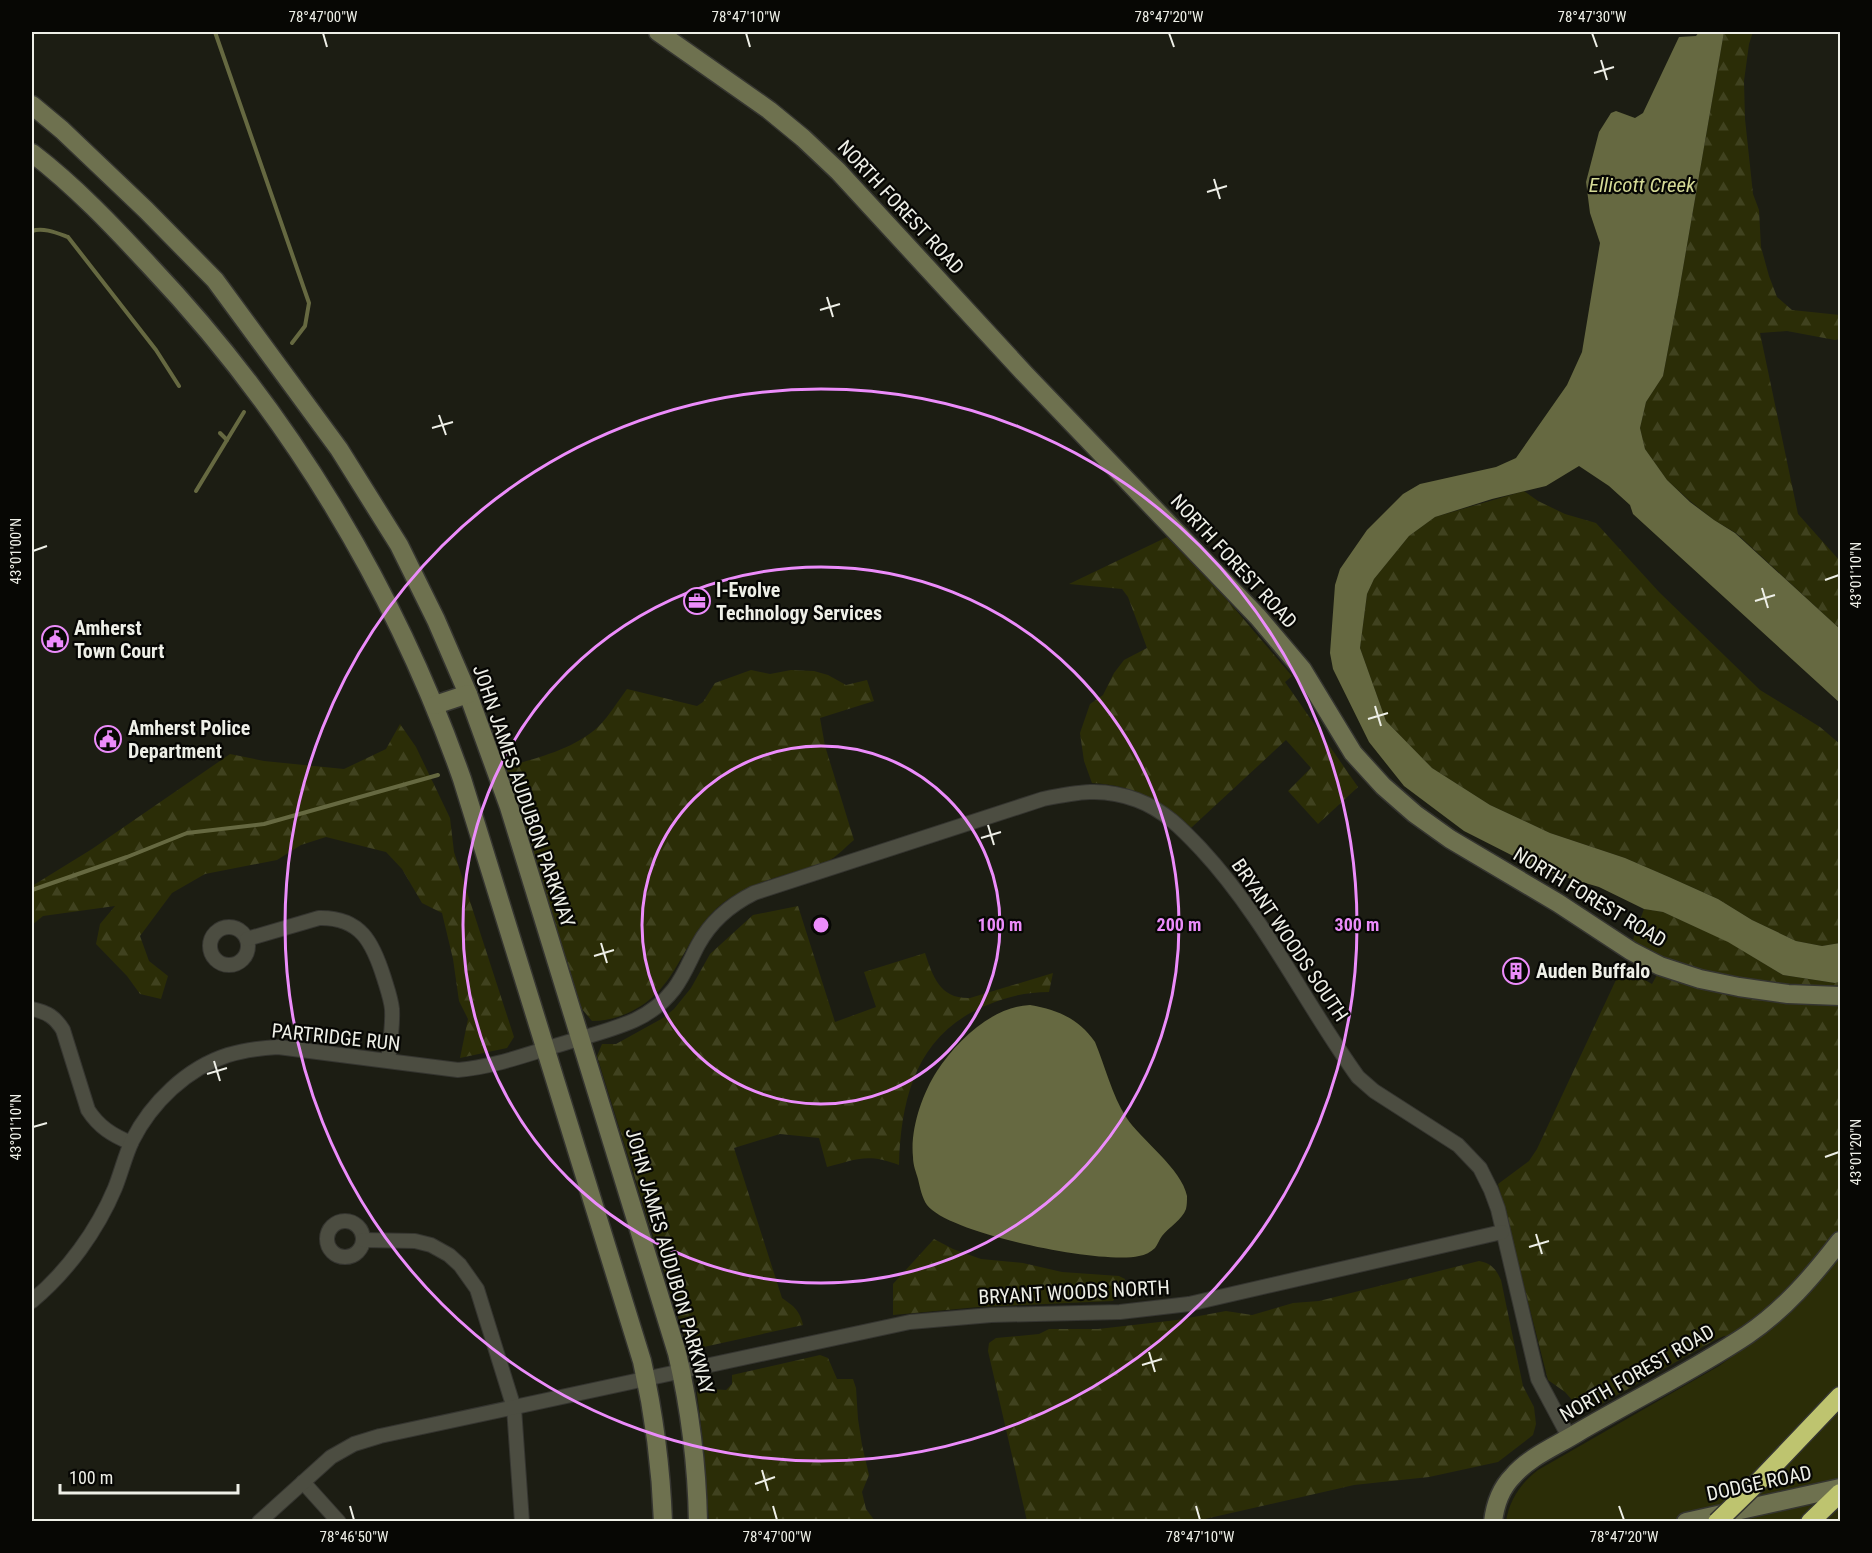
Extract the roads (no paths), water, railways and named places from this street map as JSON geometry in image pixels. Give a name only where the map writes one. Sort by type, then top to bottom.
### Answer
[{"type":"highway","points":[[1717,1521],[1761,1480],[1840,1396]]},
{"type":"highway","points":[[1810,1521],[1840,1492]]},
{"type":"main road","name":"NORTH FOREST ROAD","points":[[658,32],[769,110],[844,177],[1025,374],[1258,617],[1302,669],[1353,753],[1383,786],[1414,814],[1450,839],[1558,903],[1631,951],[1660,966],[1700,979],[1739,987],[1788,994],[1840,996]]},
{"type":"main road","name":"JOHN JAMES AUDUBON PARKWAY","points":[[32,105],[62,130],[146,210],[215,280],[339,449],[399,545],[436,620],[468,694],[509,807],[681,1372],[692,1422],[698,1521]]},
{"type":"main road","points":[[32,153],[109,221],[178,296],[274,414],[338,512],[406,641],[435,705],[462,779],[646,1379],[662,1484],[663,1521]]},
{"type":"main road","points":[[435,705],[468,694]]},
{"type":"main road","name":"NORTH FOREST ROAD","points":[[1493,1521],[1498,1501],[1514,1475],[1527,1463],[1748,1334],[1788,1302],[1840,1242]]},
{"type":"main road","name":"DODGE ROAD","points":[[1686,1521],[1840,1488]]},
{"type":"street","name":"BRYANT WOODS SOUTH","points":[[546,1048],[635,1020],[654,1008],[675,988],[699,942],[713,922],[730,907],[754,893],[1043,799],[1083,791],[1112,793],[1137,800],[1161,812],[1185,831],[1216,864],[1275,945],[1358,1077],[1374,1091],[1458,1145],[1477,1162],[1491,1190],[1538,1379],[1569,1437]]},
{"type":"street","points":[[247,939],[320,918],[331,918],[347,923],[363,933],[377,954],[392,1008],[388,1060]]},
{"type":"street","points":[[32,1009],[51,1015],[63,1030],[88,1110],[95,1121],[105,1130],[131,1143]]},
{"type":"street","name":"PARTRIDGE RUN","points":[[32,1301],[59,1275],[88,1238],[115,1188],[131,1143],[165,1095],[191,1074],[227,1055],[278,1047],[388,1060],[441,1069],[473,1069],[546,1048]]},
{"type":"street","name":"BRYANT WOODS NORTH","points":[[646,1379],[910,1322],[991,1315],[1120,1312],[1189,1305],[1502,1232]]},
{"type":"street","points":[[363,1240],[423,1243],[449,1256],[460,1265],[477,1289],[514,1408],[522,1521]]},
{"type":"street","points":[[259,1521],[331,1457],[354,1444],[380,1436],[646,1379]]},
{"type":"street","points":[[303,1482],[339,1521]]},
{"type":"water","name":"Ellicott Creek","points":[[1699,32],[1724,32],[1663,376],[1646,402],[1640,428],[1645,449],[1667,480],[1690,502],[1735,533],[1840,629],[1840,703],[1633,514],[1630,505],[1609,486],[1579,466],[1546,486],[1492,499],[1435,517],[1409,536],[1374,579],[1367,594],[1360,648],[1386,721],[1432,768],[1490,805],[1550,833],[1625,858],[1669,877],[1718,899],[1752,920],[1796,941],[1822,946],[1840,943],[1840,982],[1835,983],[1783,975],[1728,942],[1663,912],[1644,909],[1599,887],[1541,870],[1464,831],[1404,786],[1369,742],[1333,669],[1330,653],[1335,585],[1340,569],[1367,530],[1403,494],[1420,484],[1496,467],[1516,458],[1567,385],[1582,352],[1600,243],[1590,213],[1586,182],[1599,132],[1611,113],[1616,111],[1635,118],[1643,113],[1679,37],[1696,36]]},
{"type":"water","points":[[1030,1005],[1067,1016],[1082,1027],[1095,1042],[1126,1117],[1169,1165],[1184,1186],[1187,1196],[1184,1213],[1162,1236],[1155,1248],[1148,1253],[1120,1258],[1027,1245],[964,1226],[941,1216],[927,1205],[924,1199],[914,1166],[913,1135],[918,1112],[932,1080],[954,1048],[976,1028],[1002,1012]]},
{"type":"waterway","points":[[215,32],[309,303],[305,326],[292,343]]},
{"type":"waterway","points":[[32,231],[45,230],[68,237],[156,350],[179,386]]},
{"type":"waterway","points":[[196,491],[244,412]]},
{"type":"waterway","points":[[220,433],[227,440]]},
{"type":"waterway","points":[[32,890],[127,857],[187,833],[264,824],[438,775]]},
{"type":"place","name":"I-Evolve Technology Services","points":[[697,601]]},
{"type":"place","name":"Amherst Town Court","points":[[55,639]]},
{"type":"place","name":"Amherst Police Department","points":[[108,739]]},
{"type":"place","name":"Auden Buffalo","points":[[1516,971]]}]
